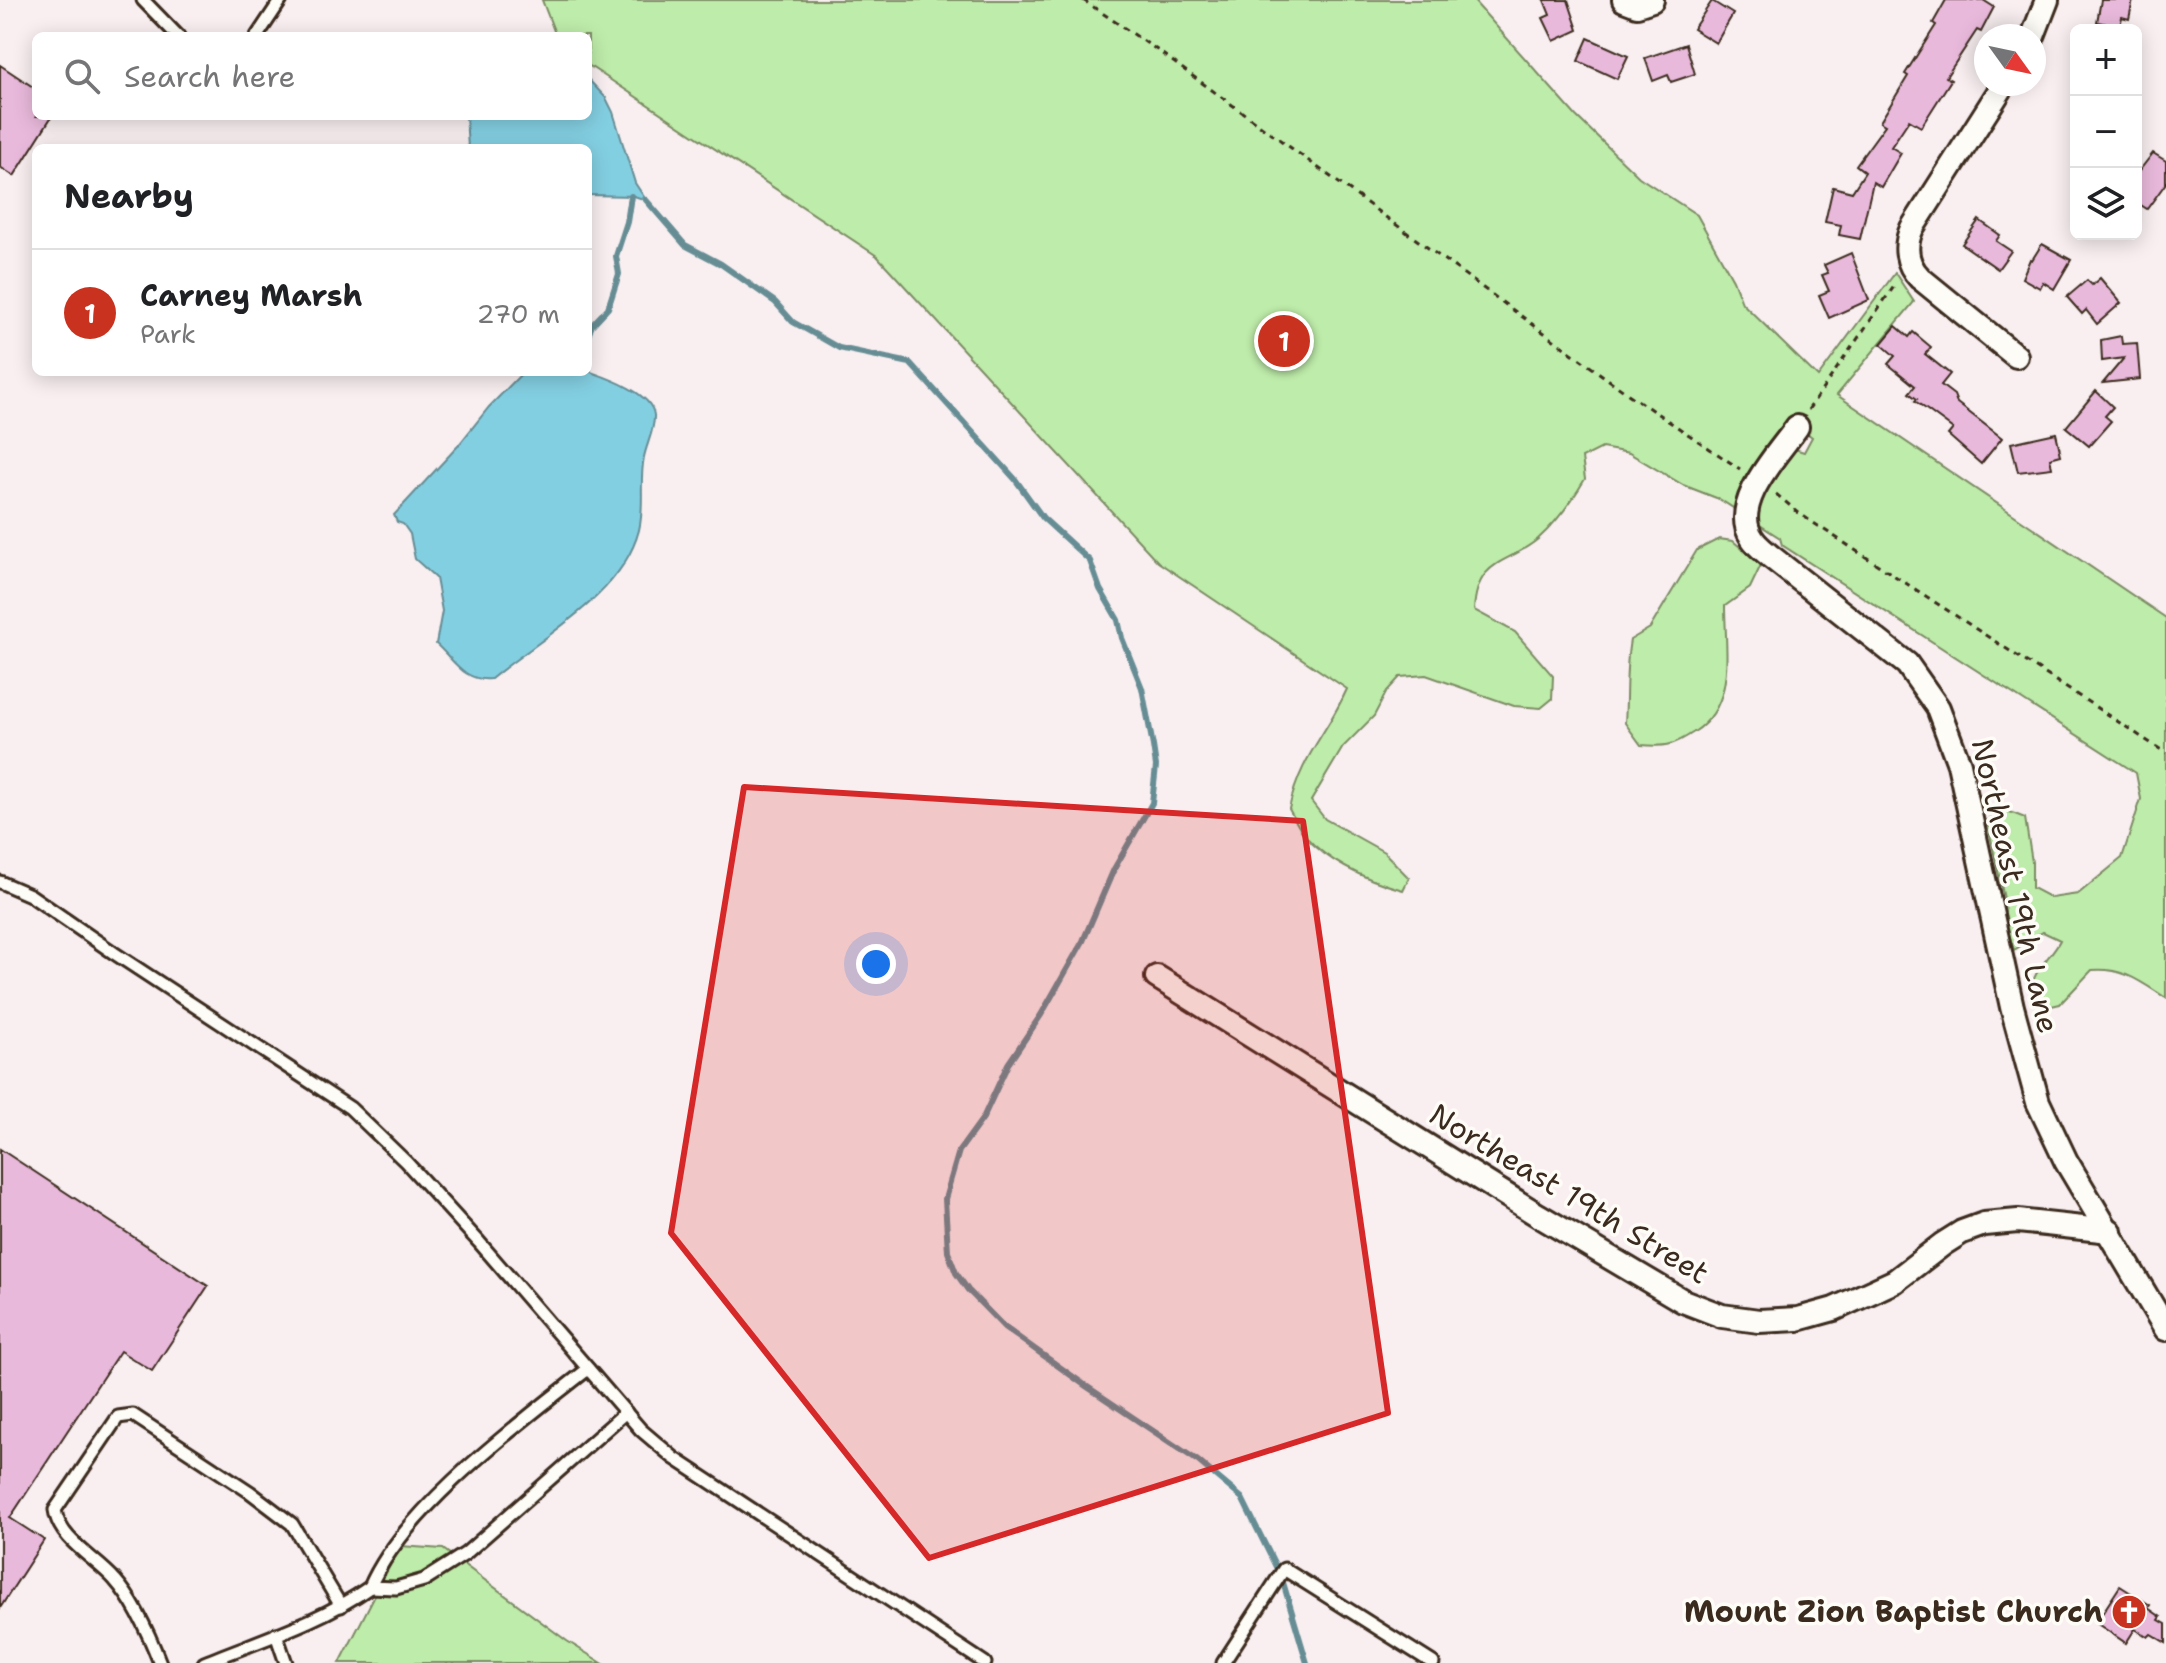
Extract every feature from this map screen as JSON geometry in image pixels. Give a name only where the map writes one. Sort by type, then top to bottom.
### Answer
[{"type":"street","points":[[1624,0],[1637,5],[1652,0]]},
{"type":"street","points":[[2038,24],[2047,0]]},
{"type":"street","points":[[1996,96],[1912,228],[1907,244],[1911,267],[1932,289],[2016,356]]},
{"type":"street","name":"Northeast 19th Lane","points":[[1797,427],[1750,495],[1745,510],[1750,537],[1907,664],[1938,708],[1959,764],[2012,1007],[2038,1102],[2066,1161],[2166,1329]]},
{"type":"street","name":"Northeast 19th Street","points":[[1157,977],[1538,1215],[1683,1301],[1722,1316],[1759,1321],[1798,1319],[1834,1309],[1895,1281],[1943,1244],[1962,1232],[1984,1224],[2029,1221],[2110,1231]]},
{"type":"lane","points":[[143,0],[174,32]]},
{"type":"lane","points":[[260,32],[281,0]]},
{"type":"lane","points":[[0,882],[30,895],[350,1108],[406,1162],[641,1430],[674,1458],[985,1663]]},
{"type":"lane","points":[[204,1663],[341,1606],[370,1587],[381,1562],[420,1515],[477,1460],[588,1369]]},
{"type":"lane","points":[[370,1587],[396,1588],[424,1580],[465,1554],[626,1412]]},
{"type":"lane","points":[[160,1663],[117,1581],[57,1525],[55,1510],[118,1417],[133,1415],[199,1457],[292,1524],[341,1606]]},
{"type":"lane","points":[[1223,1663],[1284,1569],[1433,1663]]},
{"type":"lane","points":[[276,1634],[286,1663]]},
{"type":"path","points":[[1083,0],[1157,50],[1628,394],[1759,481],[1800,514],[2166,753]]},
{"type":"path","points":[[1797,427],[1878,307],[1911,267]]},
{"type":"highlighted area","points":[[744,787],[1303,821],[1388,1413],[929,1558],[671,1233]]},
{"type":"green space","points":[[542,0],[1473,0],[1576,116],[1639,177],[1697,215],[1733,280],[1742,303],[1818,377],[1895,273],[1914,302],[1837,395],[2166,618],[2166,998],[2122,973],[2092,970],[2060,1004],[2043,1008],[2032,985],[2060,940],[2043,932],[2014,950],[2005,922],[2004,899],[1987,821],[2002,809],[2025,818],[2032,862],[2032,888],[2051,898],[2078,894],[2122,858],[2141,799],[2136,773],[1782,545],[1780,538],[1719,499],[1683,485],[1629,453],[1602,448],[1582,458],[1585,479],[1558,518],[1538,539],[1487,572],[1476,593],[1474,610],[1515,632],[1553,676],[1552,699],[1541,708],[1514,706],[1426,675],[1400,677],[1387,691],[1374,716],[1343,747],[1311,801],[1325,819],[1384,852],[1409,878],[1403,890],[1363,876],[1338,863],[1305,836],[1289,809],[1307,760],[1347,689],[1158,562],[877,256],[592,68],[592,32],[554,32]],"holes":[[[1789,419],[1812,437],[1804,452],[1773,442]]]},
{"type":"green space","points":[[1719,539],[1733,541],[1761,565],[1750,588],[1725,606],[1727,658],[1723,692],[1708,721],[1694,732],[1675,743],[1641,745],[1625,723],[1630,640],[1650,628],[1697,550]]},
{"type":"green space","points":[[400,1546],[443,1549],[567,1641],[602,1663],[340,1663]]},
{"type":"water","points":[[592,83],[606,98],[613,112],[635,183],[646,200],[634,196],[592,195],[592,144],[468,144],[466,120],[592,120]]},
{"type":"water","points":[[592,372],[638,393],[654,415],[643,466],[639,530],[630,554],[616,575],[577,614],[491,679],[482,679],[460,669],[436,644],[442,611],[436,578],[415,559],[410,534],[394,515],[519,376],[592,376]]},
{"type":"building","points":[[1544,0],[1568,0],[1578,30],[1554,41],[1543,18],[1550,15]]},
{"type":"building","points":[[1946,0],[1983,0],[1994,7],[1985,24],[1974,24],[1974,35],[1946,77],[1951,80],[1921,127],[1909,120],[1891,147],[1901,153],[1881,187],[1873,182],[1860,239],[1839,235],[1841,225],[1825,222],[1833,187],[1852,192],[1865,172],[1856,165],[1885,125],[1880,122],[1936,25],[1933,23]]},
{"type":"building","points":[[2101,0],[2133,0],[2129,19],[2122,17],[2120,24],[2097,22]]},
{"type":"building","points":[[1712,1],[1733,14],[1716,43],[1693,29]]},
{"type":"building","points":[[1588,38],[1628,56],[1617,79],[1578,61]]},
{"type":"building","points":[[1686,44],[1695,74],[1671,82],[1668,75],[1653,81],[1645,58]]},
{"type":"building","points":[[0,65],[32,86],[32,120],[49,120],[14,176],[0,167]]},
{"type":"building","points":[[2153,153],[2166,161],[2166,183],[2147,209],[2142,206],[2142,167]]},
{"type":"building","points":[[1979,220],[2000,235],[1996,241],[2011,251],[1998,269],[1962,244]]},
{"type":"building","points":[[2042,244],[2071,260],[2054,289],[2043,282],[2040,288],[2022,278],[2030,259]]},
{"type":"building","points":[[1851,253],[1869,300],[1829,318],[1819,295],[1829,291],[1822,275],[1828,273],[1824,265]]},
{"type":"building","points":[[2100,278],[2121,303],[2097,324],[2086,310],[2082,314],[2067,297],[2087,280],[2092,285]]},
{"type":"building","points":[[1896,326],[1909,337],[1913,332],[1931,347],[1925,354],[1950,374],[1941,385],[1954,395],[1957,403],[2002,438],[1981,464],[1948,435],[1953,429],[1915,401],[1917,399],[1909,393],[1915,386],[1888,364],[1895,356],[1881,344]]},
{"type":"building","points":[[2121,336],[2122,344],[2137,343],[2140,379],[2103,383],[2124,358],[2102,361],[2101,340]]},
{"type":"building","points":[[2096,391],[2113,407],[2105,416],[2111,421],[2089,446],[2066,427]]},
{"type":"building","points":[[2056,433],[2061,455],[2050,458],[2052,468],[2018,472],[2011,443]]},
{"type":"building","points":[[0,1149],[208,1286],[152,1371],[120,1351],[10,1518],[44,1540],[0,1608]]},
{"type":"building","name":"Mount Zion Baptist Church","points":[[2120,1586],[2150,1605],[2148,1608],[2161,1617],[2159,1620],[2166,1624],[2166,1643],[2135,1629],[2126,1643],[2096,1623]]},
{"type":"waterway","points":[[592,325],[608,308],[619,274],[616,256],[627,222],[631,196]]},
{"type":"waterway","points":[[646,200],[685,245],[721,264],[775,302],[793,322],[839,348],[910,363],[1015,479],[1043,518],[1090,561],[1100,589],[1118,620],[1142,688],[1153,746],[1156,766],[1152,803],[1114,869],[1083,941],[1041,1015],[1008,1064],[983,1118],[959,1151],[945,1199],[948,1252],[956,1273],[968,1290],[1004,1327],[1198,1461],[1242,1498],[1282,1579],[1307,1663]]},
{"type":"place","name":"Carney Marsh","points":[[1284,341]]},
{"type":"place","name":"Mount Zion Baptist Church","points":[[2129,1612]]}]
